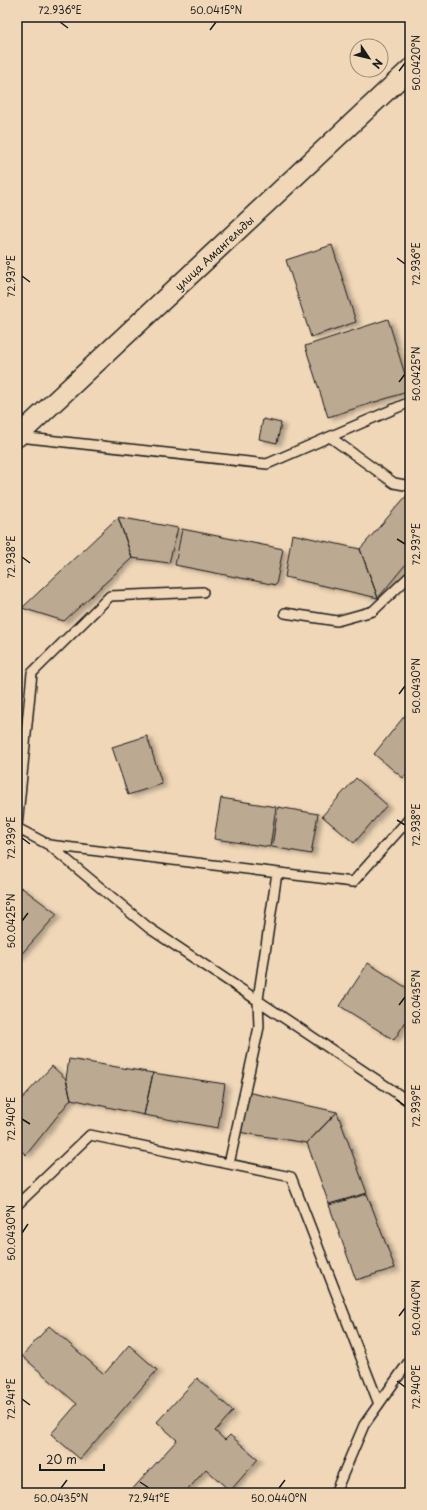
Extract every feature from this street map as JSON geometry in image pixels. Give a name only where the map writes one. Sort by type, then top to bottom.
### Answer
[{"type":"street","name":"улица Амангельды","points":[[17,437],[410,69]]},
{"type":"lane","points":[[17,437],[267,464],[410,402]]},
{"type":"lane","points":[[330,437],[394,483],[410,486]]},
{"type":"lane","points":[[285,613],[337,620],[373,610],[410,576]]},
{"type":"lane","points":[[203,592],[110,596],[32,673],[17,827],[49,845],[149,928],[258,999],[410,1102]]},
{"type":"lane","points":[[49,845],[353,882],[410,818]]},
{"type":"lane","points":[[229,1164],[259,1027],[258,999],[276,873]]},
{"type":"lane","points":[[17,1205],[90,1135],[291,1177],[379,1404]]},
{"type":"lane","points":[[335,1493],[364,1425],[410,1360]]},
{"type":"building","points":[[332,245],[356,322],[311,337],[286,260]]},
{"type":"building","points":[[388,319],[410,391],[328,417],[305,346]]},
{"type":"building","points":[[263,419],[281,423],[277,443],[259,439]]},
{"type":"building","points":[[408,494],[410,496],[410,559],[378,598],[360,549]]},
{"type":"building","points":[[118,517],[178,528],[169,563],[132,558]]},
{"type":"building","points":[[118,517],[132,558],[64,621],[22,608]]},
{"type":"building","points":[[182,529],[283,549],[276,585],[175,565]]},
{"type":"building","points":[[292,534],[360,549],[378,598],[285,577]]},
{"type":"building","points":[[410,709],[410,769],[403,778],[374,754]]},
{"type":"building","points":[[147,736],[162,784],[128,795],[112,747]]},
{"type":"building","points":[[356,778],[387,805],[354,843],[322,816]]},
{"type":"building","points":[[221,798],[276,807],[270,847],[214,839]]},
{"type":"building","points":[[278,807],[318,814],[311,854],[272,847]]},
{"type":"building","points":[[21,887],[57,914],[17,959],[17,893]]},
{"type":"building","points":[[368,963],[410,990],[410,1015],[394,1040],[340,1006]]},
{"type":"building","points":[[69,1059],[153,1073],[144,1115],[71,1099],[66,1079]]},
{"type":"building","points":[[52,1066],[66,1079],[71,1099],[26,1155],[17,1147],[17,1104]]},
{"type":"building","points":[[153,1073],[225,1084],[218,1128],[144,1115]]},
{"type":"building","points":[[247,1092],[337,1112],[307,1143],[238,1132]]},
{"type":"building","points":[[337,1112],[367,1193],[329,1204],[307,1143]]},
{"type":"building","points":[[367,1194],[395,1268],[356,1280],[329,1205]]},
{"type":"building","points":[[49,1326],[104,1374],[129,1345],[157,1370],[80,1459],[51,1434],[77,1404],[22,1356]]},
{"type":"building","points":[[197,1378],[233,1411],[215,1431],[225,1440],[230,1435],[258,1459],[230,1491],[206,1469],[185,1493],[129,1493],[177,1440],[157,1422]]}]
